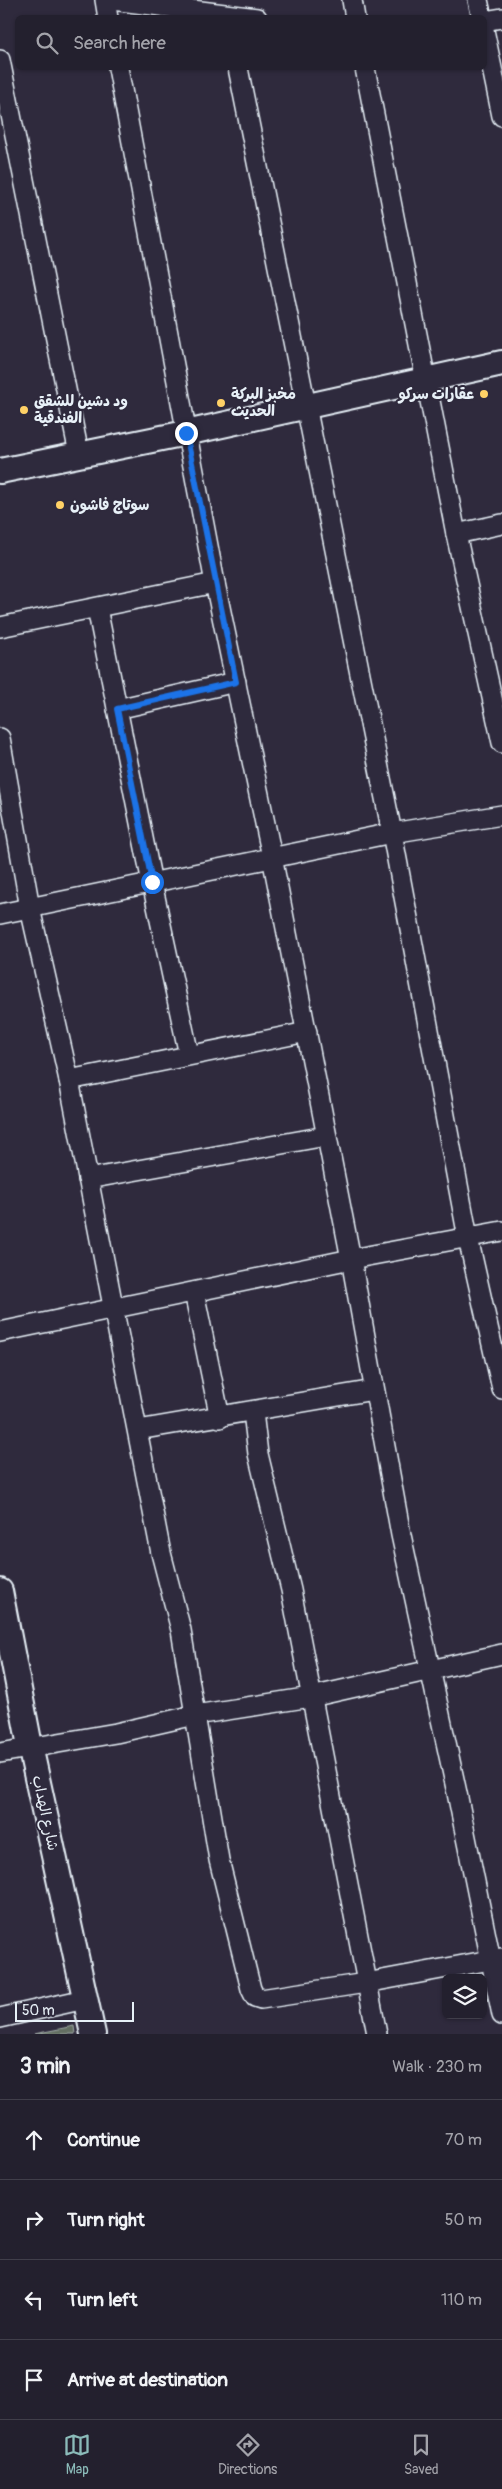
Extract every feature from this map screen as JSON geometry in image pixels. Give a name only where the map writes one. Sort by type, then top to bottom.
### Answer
[{"type":"street","points":[[105,0],[108,15]]},
{"type":"street","points":[[112,0],[226,10],[245,15]]},
{"type":"street","points":[[352,0],[355,15]]},
{"type":"street","points":[[478,0],[481,15]]},
{"type":"street","points":[[487,20],[502,18]]},
{"type":"street","points":[[487,44],[502,116]]},
{"type":"street","points":[[0,60],[79,454]]},
{"type":"street","points":[[118,70],[215,583],[272,857],[351,1259],[401,1535],[496,1959],[502,2015]]},
{"type":"street","points":[[238,70],[392,833],[468,1238],[502,1389]]},
{"type":"street","points":[[365,70],[456,534],[502,743]]},
{"type":"street","points":[[0,471],[186,433],[425,378],[502,363]]},
{"type":"street","points":[[456,534],[502,524]]},
{"type":"street","points":[[0,627],[215,583]]},
{"type":"street","points":[[97,608],[189,1055]]},
{"type":"street","points":[[117,709],[236,682]]},
{"type":"street","points":[[0,738],[30,908],[68,1080],[161,1553],[182,1630],[219,1860],[254,1997],[262,1999],[366,1983],[496,1959]]},
{"type":"street","points":[[0,914],[392,833],[502,815]]},
{"type":"street","points":[[68,1080],[307,1032]]},
{"type":"street","points":[[88,1179],[326,1136]]},
{"type":"street","points":[[0,1332],[351,1259],[502,1231]]},
{"type":"street","points":[[194,1292],[220,1418]]},
{"type":"street","points":[[138,1430],[220,1418],[374,1390]]},
{"type":"street","points":[[253,1412],[258,1454],[291,1590],[377,2034]]},
{"type":"street","name":"شارع الهداب","points":[[0,1591],[30,1746],[93,2034]]},
{"type":"street","points":[[0,1752],[116,1733],[196,1715],[311,1697],[502,1654]]},
{"type":"street","points":[[0,2018],[85,1999]]},
{"type":"green space","points":[[74,2026],[75,2034],[34,2034]]},
{"type":"place","name":"عقارات سركو","points":[[484,394]]},
{"type":"place","name":"مخبز البركة الحديث","points":[[221,403]]},
{"type":"place","name":"ود دشين للشقق الفندقية","points":[[24,410]]},
{"type":"place","name":"سوتاج فاشون","points":[[60,505]]},
{"type":"route","points":[[152,882],[117,709],[236,682],[186,433]]}]
